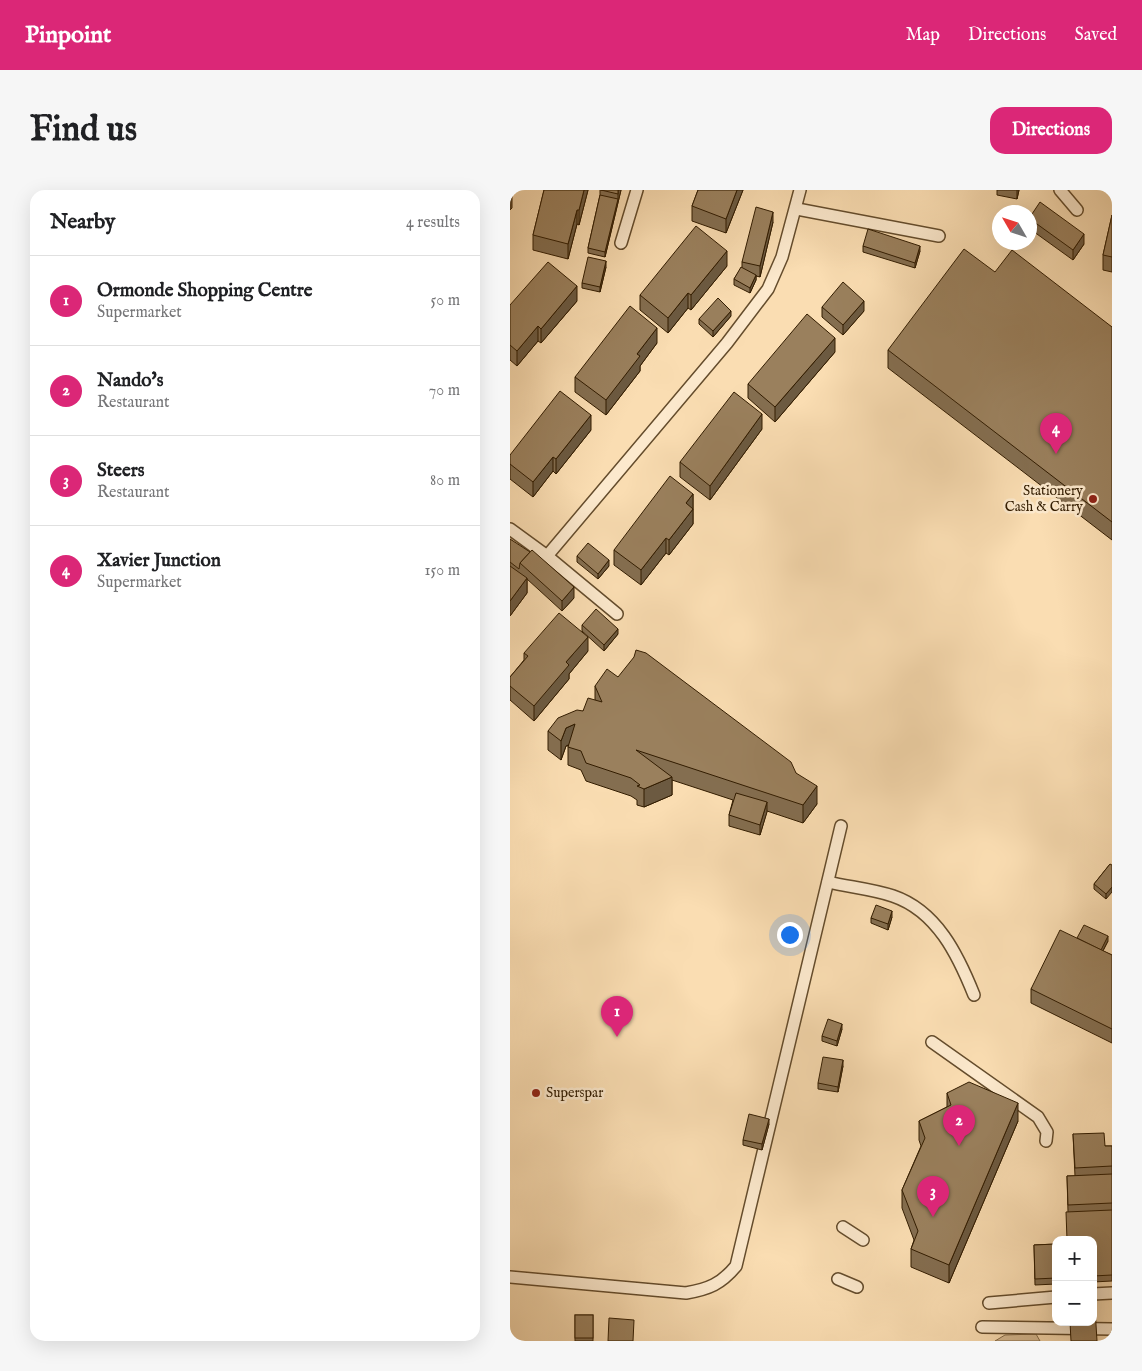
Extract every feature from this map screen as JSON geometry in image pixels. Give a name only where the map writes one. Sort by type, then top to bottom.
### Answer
[{"type":"lane","points":[[621,243],[637,190]]},
{"type":"lane","points":[[547,556],[751,313],[768,289],[782,257],[797,209],[800,190]]},
{"type":"lane","points":[[1060,190],[1077,210]]},
{"type":"lane","points":[[797,209],[939,236]]},
{"type":"lane","points":[[510,529],[547,556],[617,614]]},
{"type":"lane","points":[[510,1277],[686,1292],[708,1289],[724,1280],[736,1266],[841,826]]},
{"type":"lane","points":[[828,882],[893,896],[922,913],[941,931],[961,963],[974,995]]},
{"type":"lane","points":[[932,1042],[1038,1117],[1047,1132],[1046,1141]]},
{"type":"lane","points":[[843,1227],[863,1240]]},
{"type":"lane","points":[[838,1279],[857,1287]]},
{"type":"lane","points":[[1097,1294],[1112,1293]]},
{"type":"lane","points":[[988,1303],[1052,1297]]},
{"type":"lane","points":[[982,1327],[1112,1329]]},
{"type":"shaded area","points":[[1036,1334],[1040,1341],[995,1341],[1005,1335]]},
{"type":"building","points":[[544,190],[584,190],[568,244],[533,235]]},
{"type":"building","points":[[601,190],[618,190],[618,194]]},
{"type":"building","points":[[698,190],[737,190],[726,219],[692,206]]},
{"type":"building","points":[[600,195],[618,199],[605,252],[588,248]]},
{"type":"building","points":[[1040,202],[1084,234],[1073,250],[1037,224],[1037,206]]},
{"type":"building","points":[[756,207],[773,212],[760,266],[742,262]]},
{"type":"building","points":[[1112,215],[1112,257],[1103,255]]},
{"type":"building","points":[[696,226],[727,251],[691,295],[688,293],[668,318],[640,295]]},
{"type":"building","points":[[868,229],[920,246],[915,263],[863,246]]},
{"type":"building","points":[[964,249],[995,272],[1012,250],[1112,327],[1112,522],[888,350]]},
{"type":"building","points":[[588,257],[606,261],[600,287],[582,283]]},
{"type":"building","points":[[548,262],[577,286],[541,329],[538,326],[517,351],[510,345],[510,305]]},
{"type":"building","points":[[741,267],[756,275],[750,288],[734,279]]},
{"type":"building","points":[[843,282],[864,301],[843,325],[822,307]]},
{"type":"building","points":[[718,298],[731,311],[713,331],[699,319]]},
{"type":"building","points":[[630,306],[657,328],[637,354],[640,356],[606,400],[575,377]]},
{"type":"building","points":[[807,314],[835,338],[775,407],[748,384]]},
{"type":"building","points":[[560,391],[591,415],[556,459],[553,457],[533,482],[510,464],[510,455]]},
{"type":"building","points":[[734,392],[762,414],[710,486],[680,462]]},
{"type":"building","points":[[670,476],[693,494],[686,503],[693,509],[669,540],[666,538],[641,570],[614,550]]},
{"type":"building","points":[[510,539],[530,552],[520,563],[519,569],[510,562]]},
{"type":"building","points":[[588,543],[609,560],[598,574],[577,556]]},
{"type":"building","points":[[532,550],[574,587],[562,601],[520,563]]},
{"type":"building","points":[[510,566],[527,578],[510,601]]},
{"type":"building","points":[[596,609],[618,629],[604,645],[582,625]]},
{"type":"building","points":[[559,613],[588,637],[566,662],[569,665],[534,706],[510,686],[510,677],[528,656],[524,653]]},
{"type":"building","points":[[636,650],[646,653],[791,762],[796,773],[817,786],[803,805],[636,750],[672,777],[644,789],[637,786],[640,785],[631,778],[586,763],[581,751],[568,747],[575,724],[566,728],[561,741],[548,731],[558,718],[577,710],[583,711],[588,698],[602,702],[595,686],[607,669],[618,677],[634,657]]},
{"type":"building","points":[[736,793],[767,802],[760,825],[729,815]]},
{"type":"building","points":[[1110,864],[1112,865],[1112,887],[1106,894],[1094,884]]},
{"type":"building","points":[[876,905],[892,911],[888,924],[871,918]]},
{"type":"building","points":[[1084,925],[1108,936],[1101,950],[1077,938]]},
{"type":"building","points":[[1060,930],[1112,955],[1112,1029],[1031,989]]},
{"type":"building","points":[[828,1019],[842,1024],[837,1041],[822,1036]]},
{"type":"building","points":[[823,1057],[843,1060],[838,1087],[818,1083]]},
{"type":"building","points":[[969,1082],[1018,1103],[949,1265],[911,1249],[918,1231],[902,1190],[925,1138],[919,1121],[951,1105],[947,1093]]},
{"type":"building","points":[[749,1114],[769,1119],[762,1144],[743,1140]]},
{"type":"building","points":[[1104,1133],[1105,1146],[1112,1146],[1112,1166],[1075,1168],[1073,1134]]},
{"type":"building","points":[[1112,1174],[1112,1203],[1068,1205],[1067,1176]]},
{"type":"building","points":[[1112,1210],[1112,1275],[1097,1276],[1097,1236],[1067,1236],[1066,1212]]},
{"type":"building","points":[[1052,1244],[1052,1278],[1035,1279],[1034,1245]]},
{"type":"building","points":[[575,1315],[593,1315],[593,1338],[575,1338]]},
{"type":"building","points":[[609,1318],[634,1320],[633,1341],[608,1341]]},
{"type":"building","points":[[1070,1326],[1096,1326],[1097,1341],[1071,1341]]},
{"type":"place","name":"Xavier Junction","points":[[1056,454]]},
{"type":"place","name":"Stationery Cash & Carry","points":[[1093,499]]},
{"type":"place","name":"Ormonde Shopping Centre","points":[[617,1037]]},
{"type":"place","name":"Superspar","points":[[536,1093]]},
{"type":"place","name":"Nando's","points":[[959,1146]]},
{"type":"place","name":"Steers","points":[[933,1217]]}]
